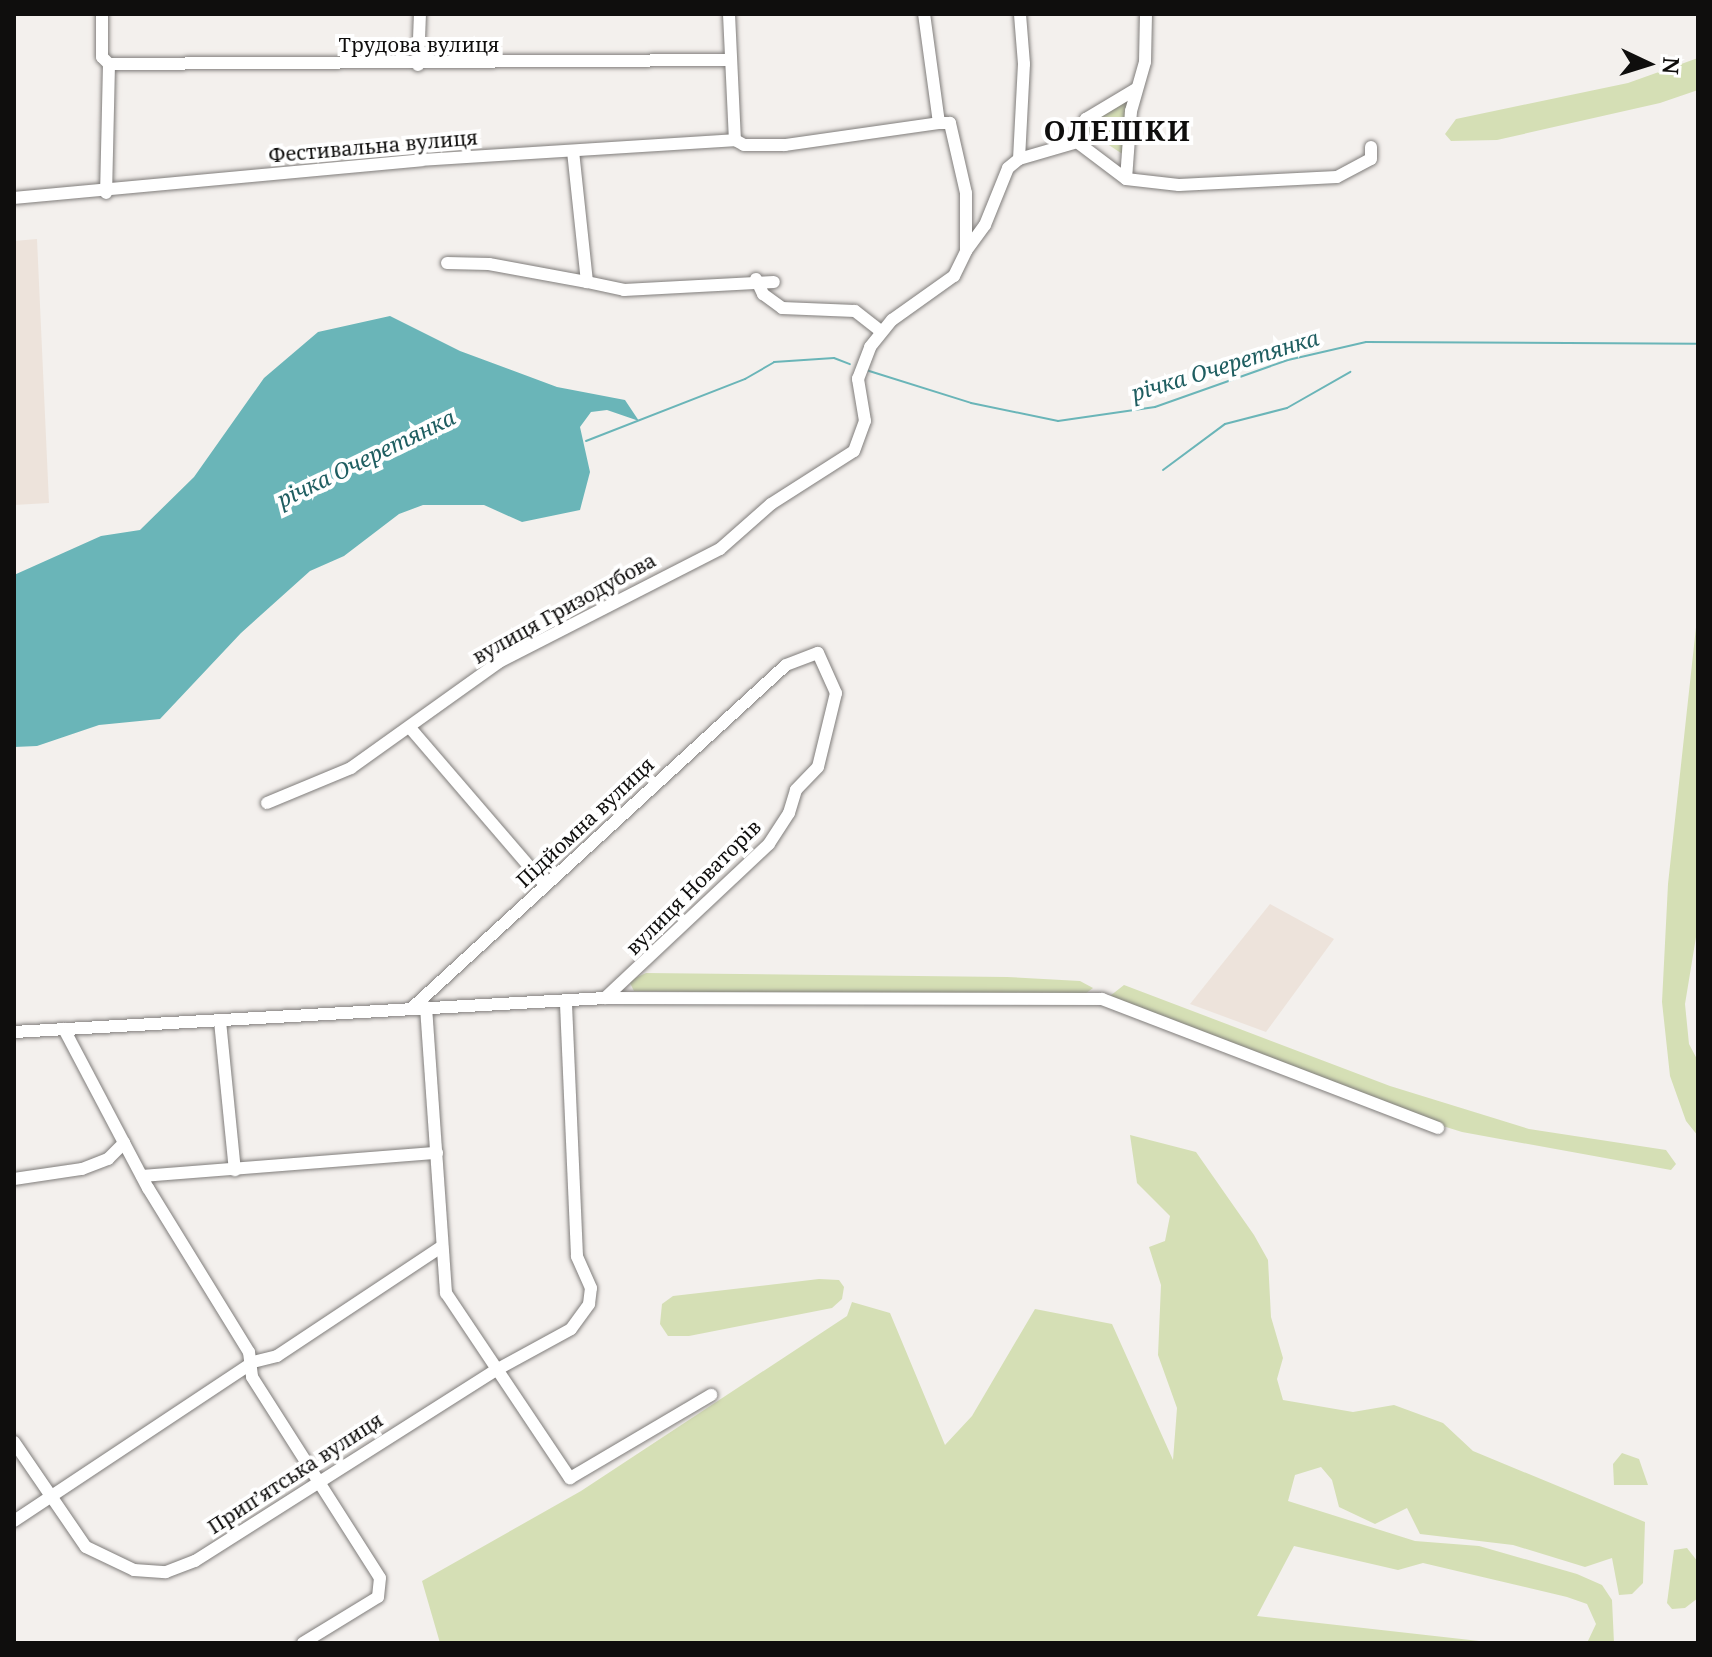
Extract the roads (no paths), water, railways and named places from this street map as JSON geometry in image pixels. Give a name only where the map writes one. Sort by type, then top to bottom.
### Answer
[{"type":"street","points":[[102,14],[102,57],[109,64],[106,193]]},
{"type":"street","points":[[418,65],[420,14]]},
{"type":"street","points":[[729,14],[728,60],[733,69],[735,140]]},
{"type":"street","points":[[924,14],[939,123],[950,123],[966,193],[966,251]]},
{"type":"street","points":[[1019,159],[1024,64],[1020,14]]},
{"type":"street","points":[[1126,179],[1136,89],[1145,62],[1146,14]]},
{"type":"street","name":"Трудова вулиця","points":[[109,64],[418,65],[728,60]]},
{"type":"street","points":[[1077,142],[1086,119],[1136,89]]},
{"type":"street","name":"Фестивальна вулиця","points":[[14,198],[106,193],[421,160],[735,140],[744,145],[785,145],[939,123]]},
{"type":"street","points":[[756,279],[763,294],[782,308],[855,311],[881,331],[954,276],[966,251],[985,225],[1008,168],[1019,159],[1077,142]]},
{"type":"street","points":[[1077,142],[1126,179],[1179,185],[1337,177],[1371,159],[1371,147]]},
{"type":"street","points":[[573,151],[587,282]]},
{"type":"street","points":[[447,263],[489,264],[624,290],[756,279],[774,282]]},
{"type":"street","name":"вулиця Гризодубова","points":[[267,803],[351,768],[411,729],[499,662],[720,549],[771,504],[835,466],[854,451],[864,433],[860,394],[862,362],[881,331]]},
{"type":"street","name":"вулиця Новаторів","points":[[605,998],[769,844],[789,813],[796,790],[818,767],[836,707],[831,673],[818,653],[786,665]]},
{"type":"street","name":"Підйомна вулиця","points":[[412,1008],[786,665]]},
{"type":"street","points":[[411,729],[545,885]]},
{"type":"street","points":[[14,1032],[605,998],[1102,999],[1438,1128]]},
{"type":"street","name":"Прип’ятська вулиця","points":[[14,1442],[24,1449],[48,1499],[96,1555],[134,1570],[156,1572],[195,1561],[498,1369],[571,1329],[585,1312],[591,1288],[577,1256],[566,1000]]},
{"type":"street","points":[[426,1007],[446,1293],[570,1478],[711,1395]]},
{"type":"street","points":[[220,1021],[235,1170]]},
{"type":"street","points":[[64,1029],[142,1176],[253,1362],[252,1377],[380,1578],[382,1592],[303,1643]]},
{"type":"street","points":[[14,1179],[82,1169],[108,1159],[124,1143]]},
{"type":"street","points":[[142,1176],[437,1153]]},
{"type":"street","points":[[14,1521],[253,1362],[277,1356],[441,1247]]},
{"type":"water","points":[[390,316],[460,351],[557,387],[625,400],[639,421],[607,410],[591,412],[580,427],[590,472],[580,510],[522,522],[484,505],[423,505],[399,514],[344,556],[310,571],[241,633],[160,719],[99,725],[37,746],[14,747],[14,575],[101,536],[140,530],[194,477],[264,378],[318,332]]},
{"type":"waterway","name":"річка Очеретянка","points":[[866,370],[971,403],[1058,421],[1155,407],[1288,360],[1366,342],[1698,344]]},
{"type":"waterway","name":"річка Очеретянка","points":[[586,441],[745,379],[774,362],[834,358],[850,364]]},
{"type":"waterway","points":[[1163,470],[1225,424],[1287,408],[1350,372]]},
{"type":"district","name":"ОЛЕШКИ","points":[[1118,130]]}]
